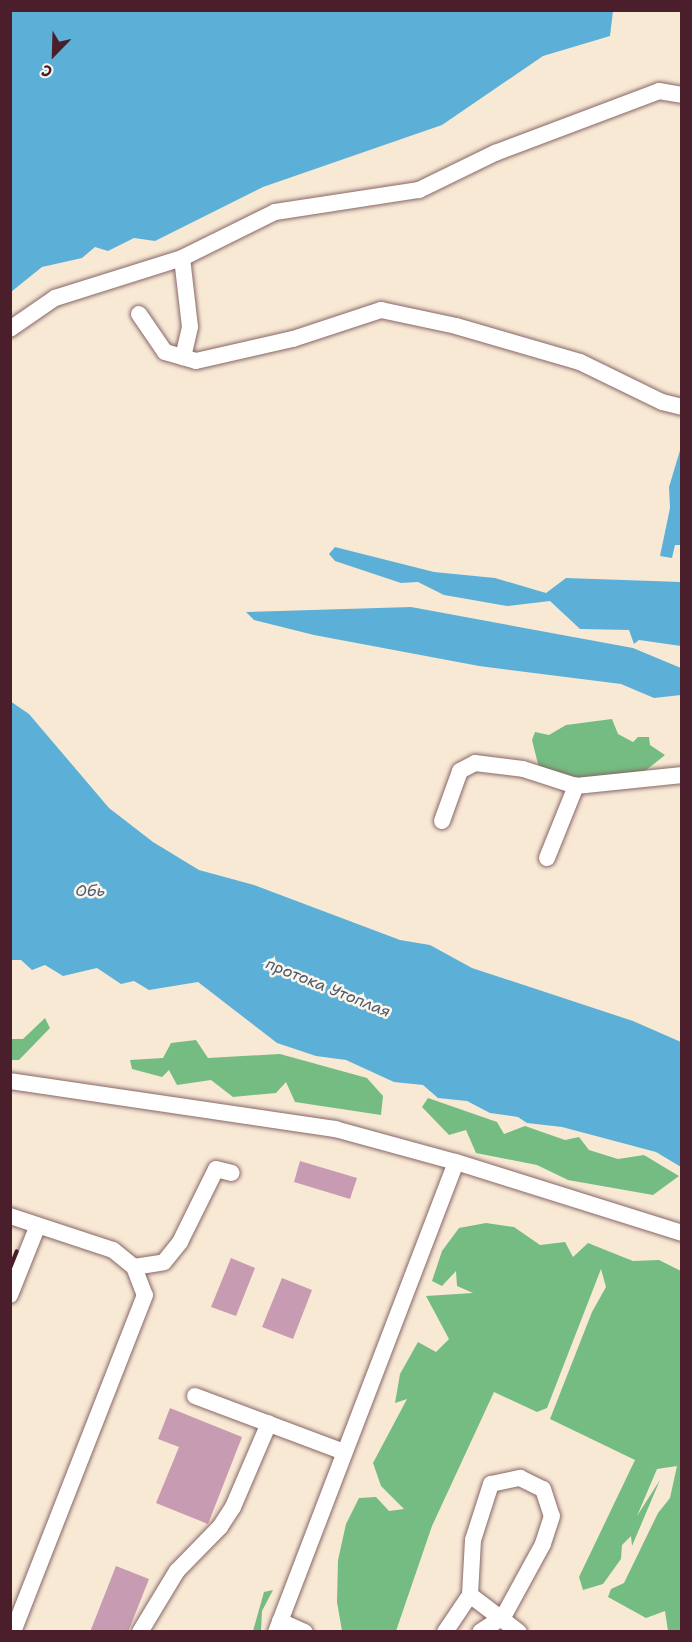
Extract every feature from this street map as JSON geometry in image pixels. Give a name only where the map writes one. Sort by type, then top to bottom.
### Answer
[{"type":"street","points":[[10,329],[55,298],[182,258],[274,212],[419,190],[495,153],[659,91],[681,95]]},
{"type":"street","points":[[182,258],[190,327],[183,357]]},
{"type":"street","points":[[139,314],[165,352],[196,361],[293,339],[381,310],[456,326],[580,362],[662,402],[681,406]]},
{"type":"street","points":[[442,821],[460,771],[476,763],[523,769],[555,782],[576,786],[681,775]]},
{"type":"street","points":[[547,858],[576,786]]},
{"type":"street","points":[[10,1082],[335,1129],[456,1162],[681,1233]]},
{"type":"street","points":[[305,1632],[278,1626],[456,1162]]},
{"type":"street","points":[[134,1267],[164,1263],[180,1242],[216,1169],[232,1173]]},
{"type":"street","points":[[10,1216],[113,1250],[134,1267],[145,1295],[13,1632]]},
{"type":"street","points":[[10,1295],[38,1225]]},
{"type":"street","points":[[195,1396],[344,1452]]},
{"type":"street","points":[[140,1632],[177,1571],[220,1527],[233,1507],[269,1423]]},
{"type":"street","points":[[445,1632],[470,1595],[473,1540],[491,1484],[520,1478],[543,1490],[552,1516],[546,1535],[503,1617],[480,1632]]},
{"type":"street","points":[[470,1595],[503,1617],[519,1632]]},
{"type":"green space","points":[[612,719],[618,734],[633,742],[638,737],[649,737],[650,745],[665,755],[645,771],[578,781],[541,769],[532,740],[535,732],[549,735],[566,725]]},
{"type":"green space","points":[[45,1018],[50,1028],[19,1060],[11,1060],[11,1039],[23,1039]]},
{"type":"green space","points":[[196,1040],[208,1058],[280,1054],[367,1078],[383,1096],[381,1115],[295,1102],[286,1082],[276,1093],[233,1097],[211,1080],[177,1085],[169,1070],[162,1077],[132,1069],[130,1060],[163,1058],[171,1043]]},
{"type":"green space","points":[[428,1098],[497,1122],[504,1134],[525,1126],[565,1140],[579,1137],[589,1150],[618,1159],[644,1155],[679,1176],[653,1195],[568,1180],[537,1165],[476,1153],[466,1130],[449,1135],[422,1107]]},
{"type":"green space","points":[[486,1223],[514,1227],[540,1245],[565,1242],[573,1257],[588,1243],[633,1261],[659,1260],[681,1271],[681,1631],[668,1631],[665,1611],[646,1618],[608,1597],[611,1589],[624,1583],[658,1513],[670,1498],[677,1466],[657,1469],[637,1516],[660,1480],[632,1546],[631,1536],[622,1545],[621,1559],[603,1584],[583,1590],[579,1577],[635,1460],[550,1419],[592,1312],[606,1287],[601,1269],[547,1408],[537,1412],[494,1392],[432,1526],[396,1631],[342,1631],[337,1602],[338,1560],[346,1524],[359,1498],[376,1497],[389,1511],[404,1509],[381,1486],[373,1463],[407,1399],[395,1403],[400,1374],[418,1342],[436,1352],[449,1339],[426,1296],[473,1293],[457,1286],[456,1271],[442,1286],[432,1281],[442,1251],[459,1228]]},
{"type":"green space","points":[[273,1590],[262,1611],[261,1631],[253,1631],[264,1592]]},
{"type":"water","points":[[11,10],[613,11],[610,36],[543,56],[442,125],[263,187],[155,241],[134,238],[108,251],[95,247],[82,258],[42,267],[11,292]]},
{"type":"water","points":[[681,447],[681,545],[675,545],[672,558],[660,556],[670,508],[669,487]]},
{"type":"water","points":[[335,547],[434,572],[495,578],[546,593],[566,578],[681,582],[681,646],[639,640],[634,644],[629,630],[580,629],[550,601],[507,606],[444,595],[418,582],[401,583],[335,561],[329,554]]},
{"type":"water","points":[[411,607],[633,648],[681,668],[681,695],[654,698],[621,684],[479,666],[314,635],[254,620],[246,612]]},
{"type":"water","name":"Обь","points":[[10,701],[29,714],[109,808],[153,842],[199,870],[254,885],[400,940],[430,945],[472,968],[633,1021],[681,1042],[681,1167],[656,1152],[562,1127],[527,1123],[518,1117],[490,1113],[467,1101],[438,1098],[423,1085],[394,1082],[346,1060],[316,1056],[277,1043],[198,982],[149,990],[134,981],[121,984],[97,968],[63,976],[45,965],[32,970],[21,960],[11,960]]},
{"type":"building","points":[[300,1161],[357,1178],[350,1199],[294,1182]]},
{"type":"building","points":[[231,1258],[255,1268],[236,1316],[211,1307]]},
{"type":"building","points":[[282,1278],[312,1290],[293,1339],[262,1327]]},
{"type":"building","points":[[170,1408],[242,1437],[208,1524],[156,1503],[179,1447],[158,1439]]},
{"type":"building","points":[[116,1566],[149,1579],[128,1632],[90,1632]]},
{"type":"railway","points":[[10,1268],[17,1251]]},
{"type":"water label","name":"протока Утоплая","points":[[328,988]]}]
